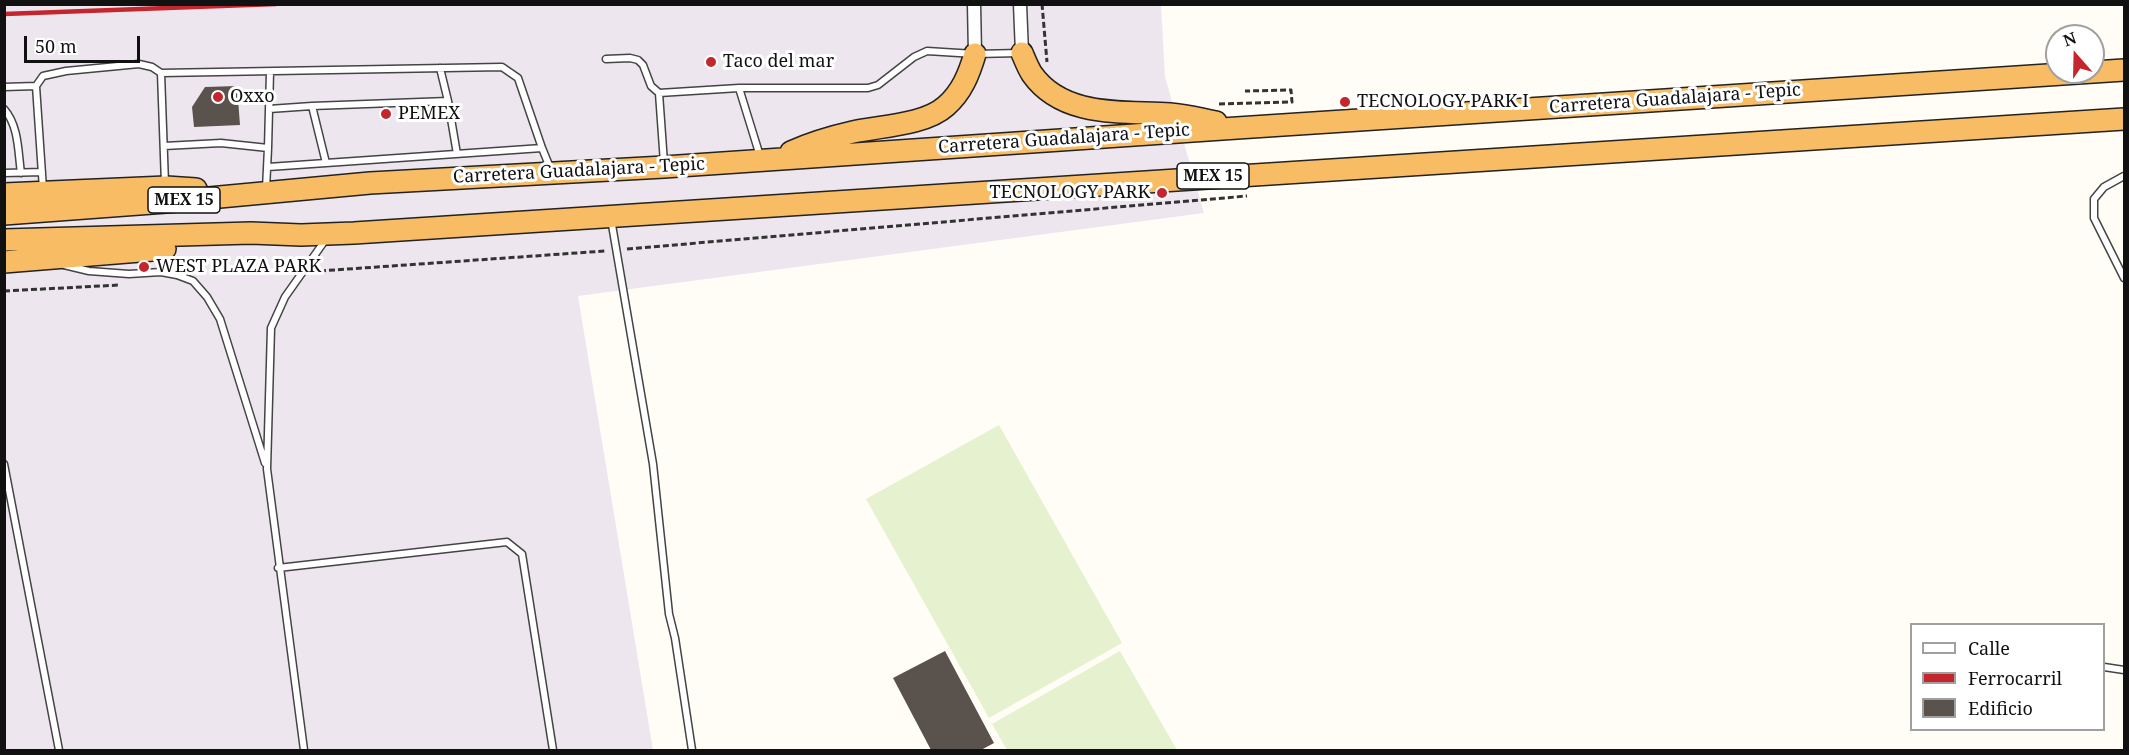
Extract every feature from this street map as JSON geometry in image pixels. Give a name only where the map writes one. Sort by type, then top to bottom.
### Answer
[{"type":"highway","points":[[1023,53],[1032,74],[1053,94],[1073,104],[1094,111],[1173,114],[1237,128]]},
{"type":"highway","points":[[767,160],[831,138],[928,118],[945,107],[958,94],[969,74],[975,54]]},
{"type":"highway","name":"Carretera Guadalajara - Tepic","points":[[4,214],[166,194],[232,196],[370,183],[664,167],[2124,70]]},
{"type":"highway","name":"MEX 15","points":[[4,240],[251,233],[330,234],[2124,119]]},
{"type":"highway","points":[[4,194],[43,182],[166,194]]},
{"type":"highway","points":[[4,262],[301,235]]},
{"type":"street","points":[[974,4],[975,54]]},
{"type":"street","points":[[1020,4],[1023,53]]},
{"type":"lane","points":[[606,59],[638,60],[643,65],[651,86],[659,93],[739,88],[868,88],[878,85],[914,57],[927,51],[975,54],[1023,53]]},
{"type":"lane","points":[[4,174],[21,173],[43,182],[36,86],[43,76],[66,71],[139,64],[152,67],[161,73],[502,67],[518,78],[553,174]]},
{"type":"lane","points":[[440,68],[457,154]]},
{"type":"lane","points":[[266,193],[270,72]]},
{"type":"lane","points":[[161,73],[166,194]]},
{"type":"lane","points":[[4,87],[36,86]]},
{"type":"lane","points":[[739,88],[767,160]]},
{"type":"lane","points":[[659,93],[664,167]]},
{"type":"lane","points":[[269,109],[448,101]]},
{"type":"lane","points":[[312,106],[326,163]]},
{"type":"lane","points":[[4,109],[11,117],[15,131],[21,173]]},
{"type":"lane","points":[[164,147],[221,143],[268,148]]},
{"type":"lane","points":[[268,166],[542,148]]},
{"type":"lane","points":[[2124,176],[2104,187],[2094,199],[2094,218],[2124,278]]},
{"type":"lane","points":[[610,215],[653,464],[669,614],[675,638],[692,750]]},
{"type":"lane","points":[[304,750],[267,470],[271,328],[285,297],[330,234]]},
{"type":"lane","points":[[45,260],[89,271],[129,274],[161,273],[177,275],[193,281],[207,297],[220,319],[267,470]]},
{"type":"lane","points":[[4,464],[59,750]]},
{"type":"lane","points":[[279,567],[507,542],[522,554],[553,750]]},
{"type":"lane","points":[[2105,668],[2124,670]]},
{"type":"path","points":[[1042,4],[1049,70]]},
{"type":"path","points":[[1213,104],[1292,102],[1292,90],[1245,91]]},
{"type":"path","points":[[320,271],[616,250],[1247,196]]},
{"type":"path","points":[[4,291],[122,285]]},
{"type":"shaded area","points":[[4,5],[1161,5],[1165,77],[1204,213],[578,296],[653,750],[5,750]]},
{"type":"green space","points":[[999,425],[1122,643],[989,718],[866,499]]},
{"type":"green space","points":[[1120,651],[1177,750],[1007,750],[992,724]]},
{"type":"building","name":"Oxxo","points":[[237,86],[240,125],[194,127],[192,107],[205,87]]},
{"type":"building","points":[[945,651],[994,743],[981,750],[931,750],[893,678]]},
{"type":"railway","points":[[4,14],[276,4]]},
{"type":"place","name":"Taco del mar","points":[[711,62]]},
{"type":"place","name":"Oxxo","points":[[218,97]]},
{"type":"place","name":"TECNOLOGY PARK I","points":[[1345,102]]},
{"type":"place","name":"PEMEX","points":[[386,114]]},
{"type":"place","name":"TECNOLOGY PARK","points":[[1162,193]]},
{"type":"place","name":"WEST PLAZA PARK","points":[[144,267]]}]
